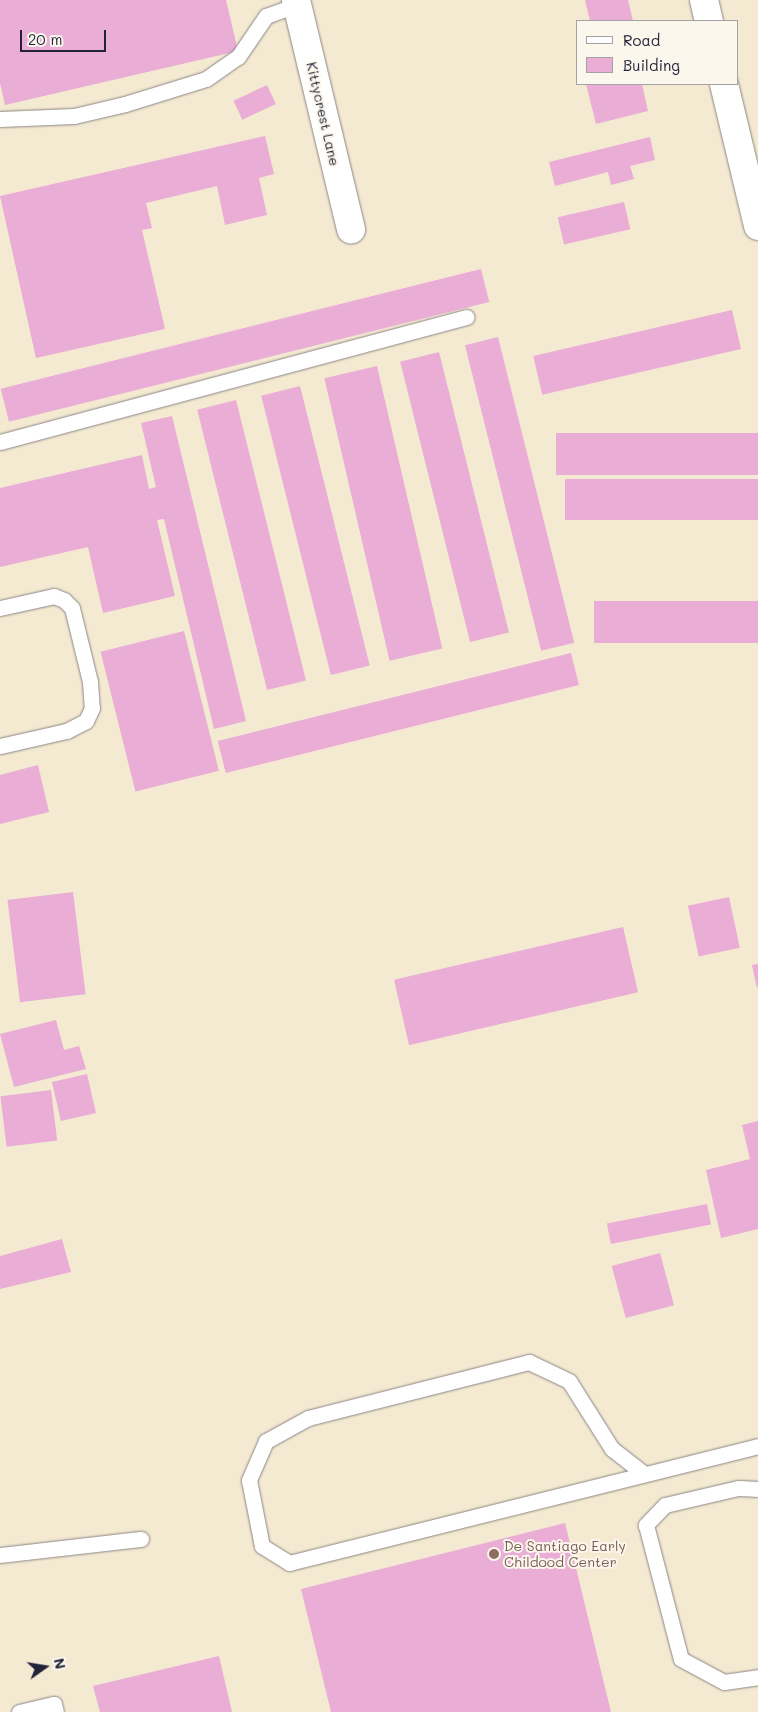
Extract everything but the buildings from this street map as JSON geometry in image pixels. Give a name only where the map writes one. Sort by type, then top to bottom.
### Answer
[{"type":"street","points":[[704,0],[709,20]]},
{"type":"street","name":"Kittycrest Lane","points":[[297,2],[351,229]]},
{"type":"street","points":[[724,85],[758,226]]},
{"type":"lane","points":[[0,119],[74,116],[125,104],[206,79],[238,57],[266,16],[297,2]]},
{"type":"lane","points":[[0,442],[467,317]]},
{"type":"lane","points":[[0,608],[54,596],[64,600],[72,608],[90,682],[92,708],[86,721],[66,731],[0,746]]},
{"type":"lane","points":[[642,1473],[612,1449],[569,1381],[530,1362],[308,1418],[266,1441],[249,1480],[262,1546],[289,1563],[642,1473],[758,1446]]},
{"type":"lane","points":[[758,1489],[738,1488],[665,1505],[646,1525],[681,1659],[724,1682],[758,1677]]},
{"type":"lane","points":[[0,1555],[141,1539]]},
{"type":"lane","points":[[19,1712],[54,1704],[56,1712]]},
{"type":"place","name":"De Santiago Early Childood Center","points":[[494,1554]]}]
